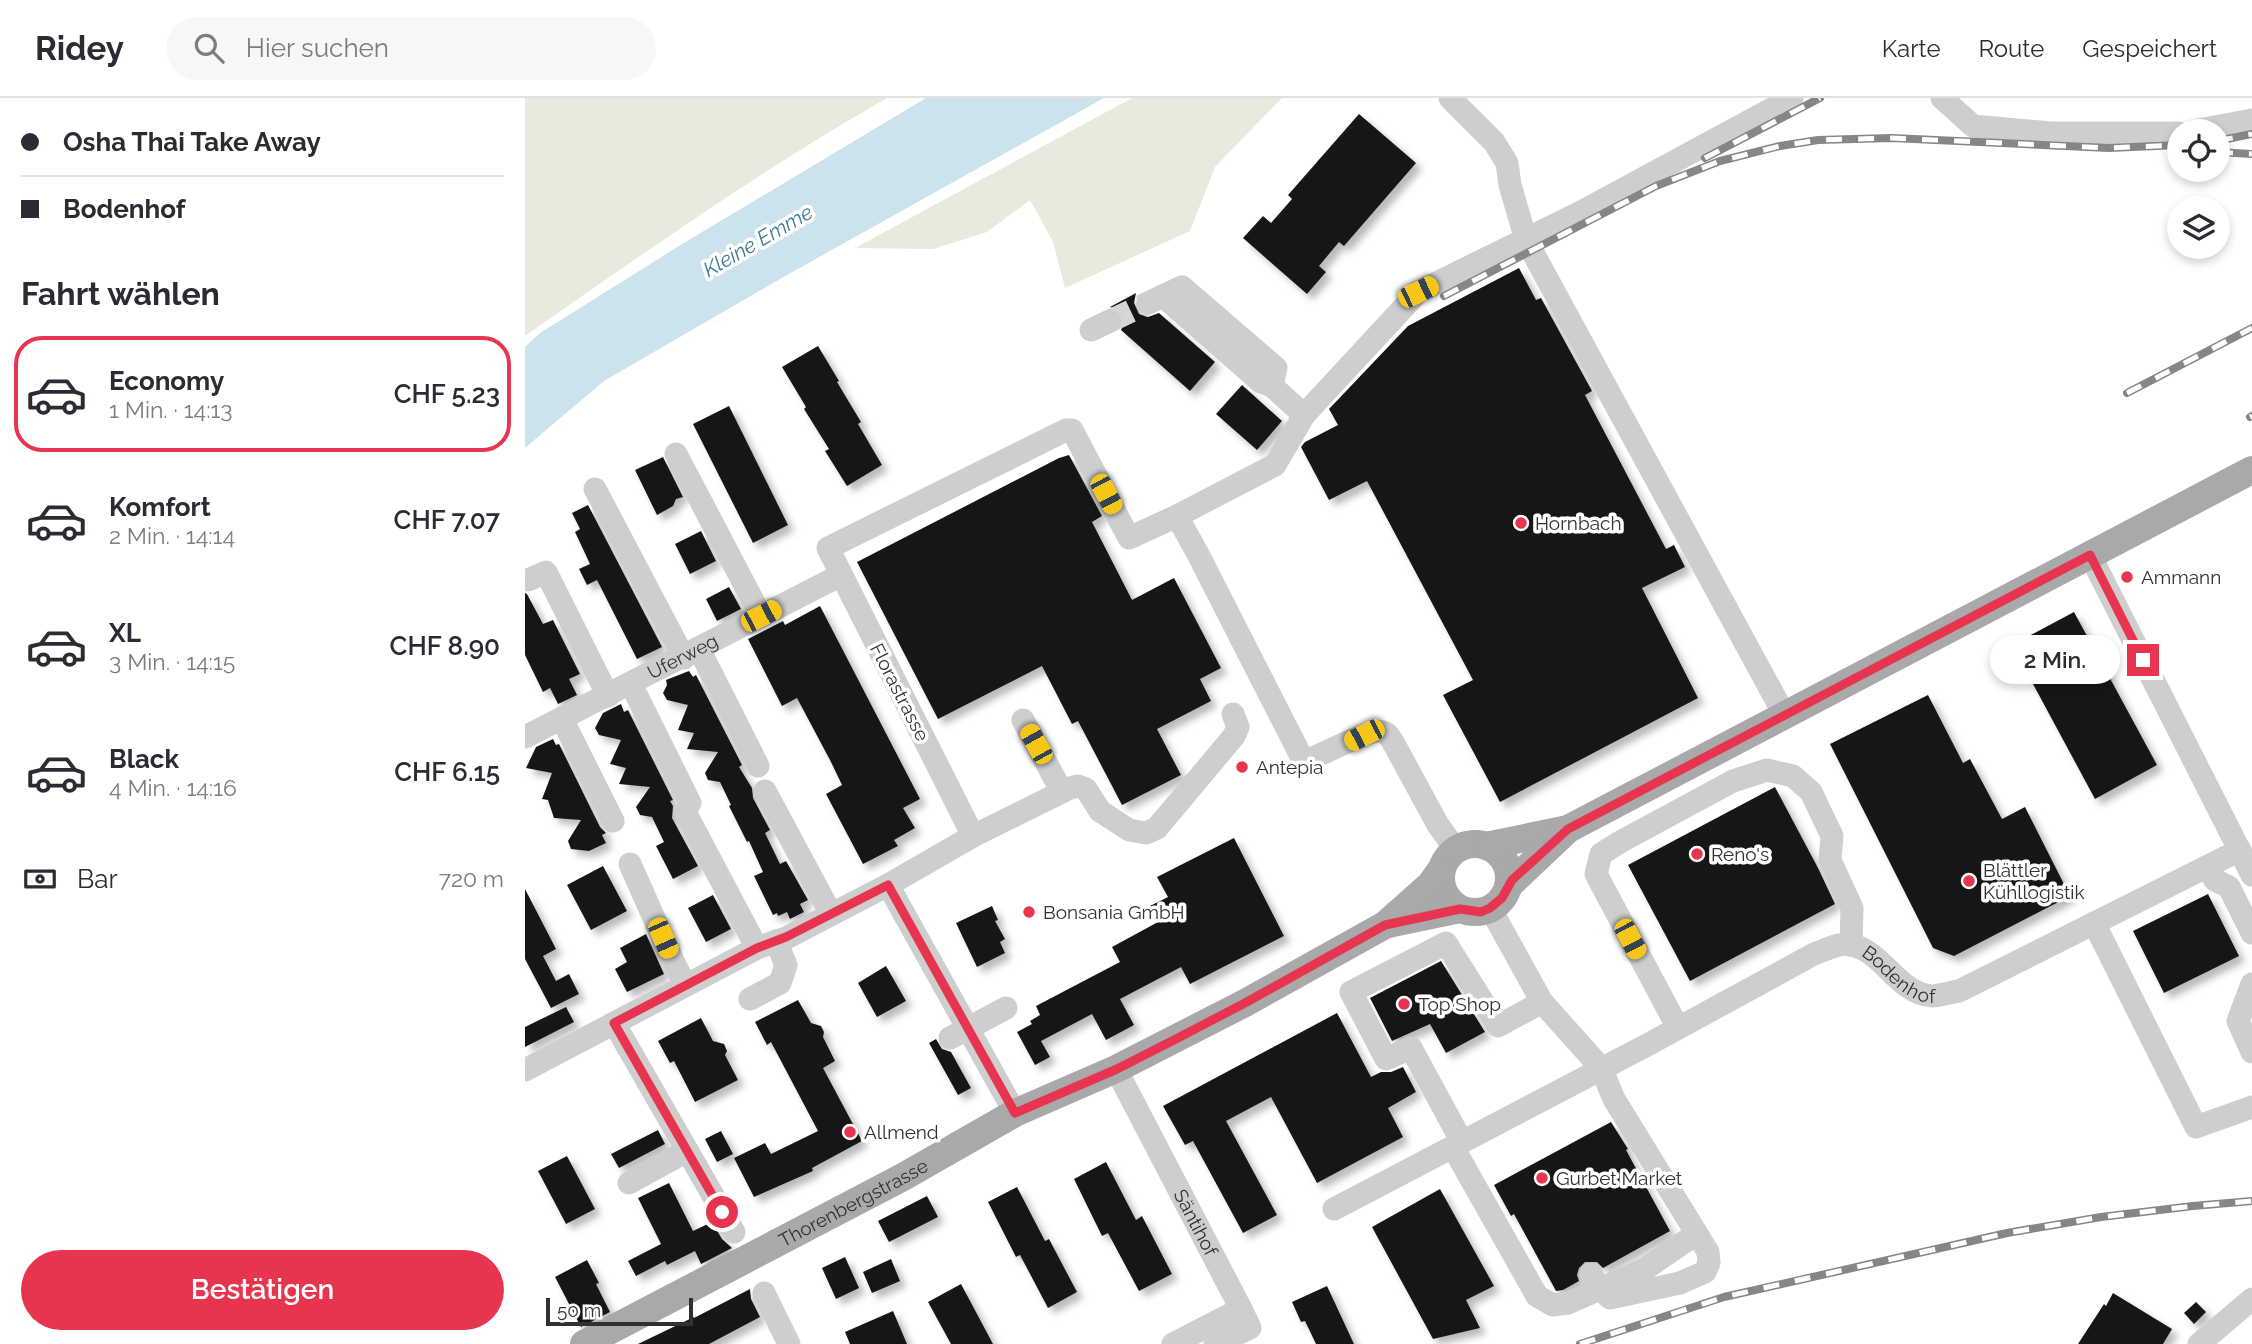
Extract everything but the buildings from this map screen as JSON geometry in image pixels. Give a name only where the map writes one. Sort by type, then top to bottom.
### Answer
[{"type":"main road","points":[[1568,829],[1508,886],[1502,898],[1490,908],[1481,912],[1460,909],[1445,895],[1441,886],[1448,860],[1466,845],[1486,846],[1568,829],[2252,470]]},
{"type":"main road","points":[[1486,846],[1498,853],[1505,863],[1508,886]]},
{"type":"main road","name":"Thorenbergstrasse","points":[[584,1344],[903,1177],[1015,1113],[1117,1069],[1226,1013],[1385,925],[1430,886],[1448,860]]},
{"type":"main road","name":"Thorenbergstrasse","points":[[1385,925],[1460,909]]},
{"type":"street","points":[[1450,98],[1494,142],[1507,163],[1510,185],[1526,240],[1785,716]]},
{"type":"street","points":[[1448,860],[1438,825],[1388,735],[1375,731],[1304,762],[1177,516],[1275,465],[1304,415],[1418,292],[1526,240],[1792,98]]},
{"type":"street","points":[[1942,98],[1973,127],[2052,134],[2167,132]]},
{"type":"street","points":[[2230,124],[2252,120]]},
{"type":"street","points":[[1156,299],[1261,382],[1272,386],[1304,415]]},
{"type":"street","name":"Florastrasse","points":[[973,836],[828,548],[1066,430],[1072,430],[1129,538],[1177,516]]},
{"type":"street","points":[[676,454],[761,616]]},
{"type":"street","points":[[595,489],[758,766]]},
{"type":"street","points":[[2090,555],[2252,875]]},
{"type":"street","points":[[528,580],[546,572],[608,696]]},
{"type":"street","name":"Uferweg","points":[[525,737],[692,654],[841,575]]},
{"type":"street","points":[[631,684],[687,808],[766,944],[786,965],[780,983],[750,999]]},
{"type":"street","points":[[525,1070],[685,984],[831,914],[973,836],[1077,786],[1086,789],[1100,811],[1129,830],[1146,833],[1157,828],[1234,736],[1238,727],[1233,714]]},
{"type":"street","points":[[562,719],[613,821]]},
{"type":"street","points":[[1023,720],[1062,792]]},
{"type":"street","points":[[1678,1027],[1596,874],[1601,854],[1733,781],[1767,770],[1793,776],[1811,792],[1832,836],[1830,860],[1852,908],[1851,946]]},
{"type":"street","points":[[765,791],[831,914]]},
{"type":"street","name":"Bodenhof","points":[[1333,1209],[1814,954],[1840,945],[1851,946],[1875,956],[1907,987],[1933,996],[1959,991],[2240,850]]},
{"type":"street","points":[[630,864],[685,984]]},
{"type":"street","points":[[2206,867],[2215,880],[2229,887],[2252,933]]},
{"type":"street","points":[[888,885],[959,1033],[1015,1113]]},
{"type":"street","points":[[1490,908],[1542,1002],[1601,1068],[1614,1099],[1708,1252],[1706,1272],[1680,1283],[1610,1298],[1599,1288],[1591,1274]]},
{"type":"street","points":[[2094,923],[2196,1127],[2252,1107]]},
{"type":"street","points":[[1542,1002],[1498,1026],[1446,943],[1351,992],[1386,1059],[1411,1048],[1537,1296],[1553,1304],[1568,1303],[1645,1269],[1696,1234]]},
{"type":"street","points":[[2252,984],[2238,1021],[2252,1052]]},
{"type":"street","points":[[959,1033],[1006,1009]]},
{"type":"street","points":[[614,1023],[734,1232]]},
{"type":"street","name":"Säntihof","points":[[1117,1069],[1241,1309]]},
{"type":"street","points":[[629,1183],[687,1151]]},
{"type":"street","points":[[764,1293],[789,1344]]},
{"type":"street","points":[[2199,1344],[2252,1299]]},
{"type":"street","points":[[1173,1344],[1241,1309],[1250,1328],[1215,1344]]},
{"type":"shaded area","points":[[525,98],[887,98],[748,183],[525,336]]},
{"type":"shaded area","points":[[1132,98],[1282,98],[1215,167],[1190,231],[1065,288],[1053,242],[1030,200],[987,232],[933,249],[855,248]]},
{"type":"water","name":"Kleine Emme","points":[[926,98],[1104,98],[787,275],[604,381],[525,448],[525,347],[540,333],[687,241]]},
{"type":"tunnel","points":[[1110,321],[1148,303]]},
{"type":"railway","points":[[1705,158],[1820,98]]},
{"type":"railway","points":[[2230,138],[2252,134]]},
{"type":"railway","points":[[1444,296],[1656,186],[1720,161],[1780,146],[1818,140],[1892,138],[2109,148],[2167,146]]},
{"type":"railway","points":[[2230,153],[2252,154]]},
{"type":"railway","points":[[2127,393],[2252,328]]},
{"type":"railway","points":[[1580,1344],[1724,1297],[2007,1233],[2101,1217],[2252,1201]]},
{"type":"place","name":"Hornbach","points":[[1521,523]]},
{"type":"place","name":"Ammann","points":[[2127,577]]},
{"type":"place","name":"Antepia","points":[[1242,767]]},
{"type":"place","name":"Reno's","points":[[1697,854]]},
{"type":"place","name":"Blättler Kühllogistik","points":[[1969,881]]},
{"type":"place","name":"Bonsania GmbH","points":[[1029,912]]},
{"type":"place","name":"Top Shop","points":[[1404,1004]]},
{"type":"place","name":"Allmend","points":[[850,1132]]},
{"type":"place","name":"Gurbet Market","points":[[1542,1178]]},
{"type":"route","points":[[722,1212],[614,1023],[685,984],[888,885],[1015,1113],[1117,1069],[1245,1003],[1385,925],[1445,911],[1460,909],[1481,912],[1490,908],[1499,902],[1512,880],[1568,829],[2090,555],[2143,660]]}]
